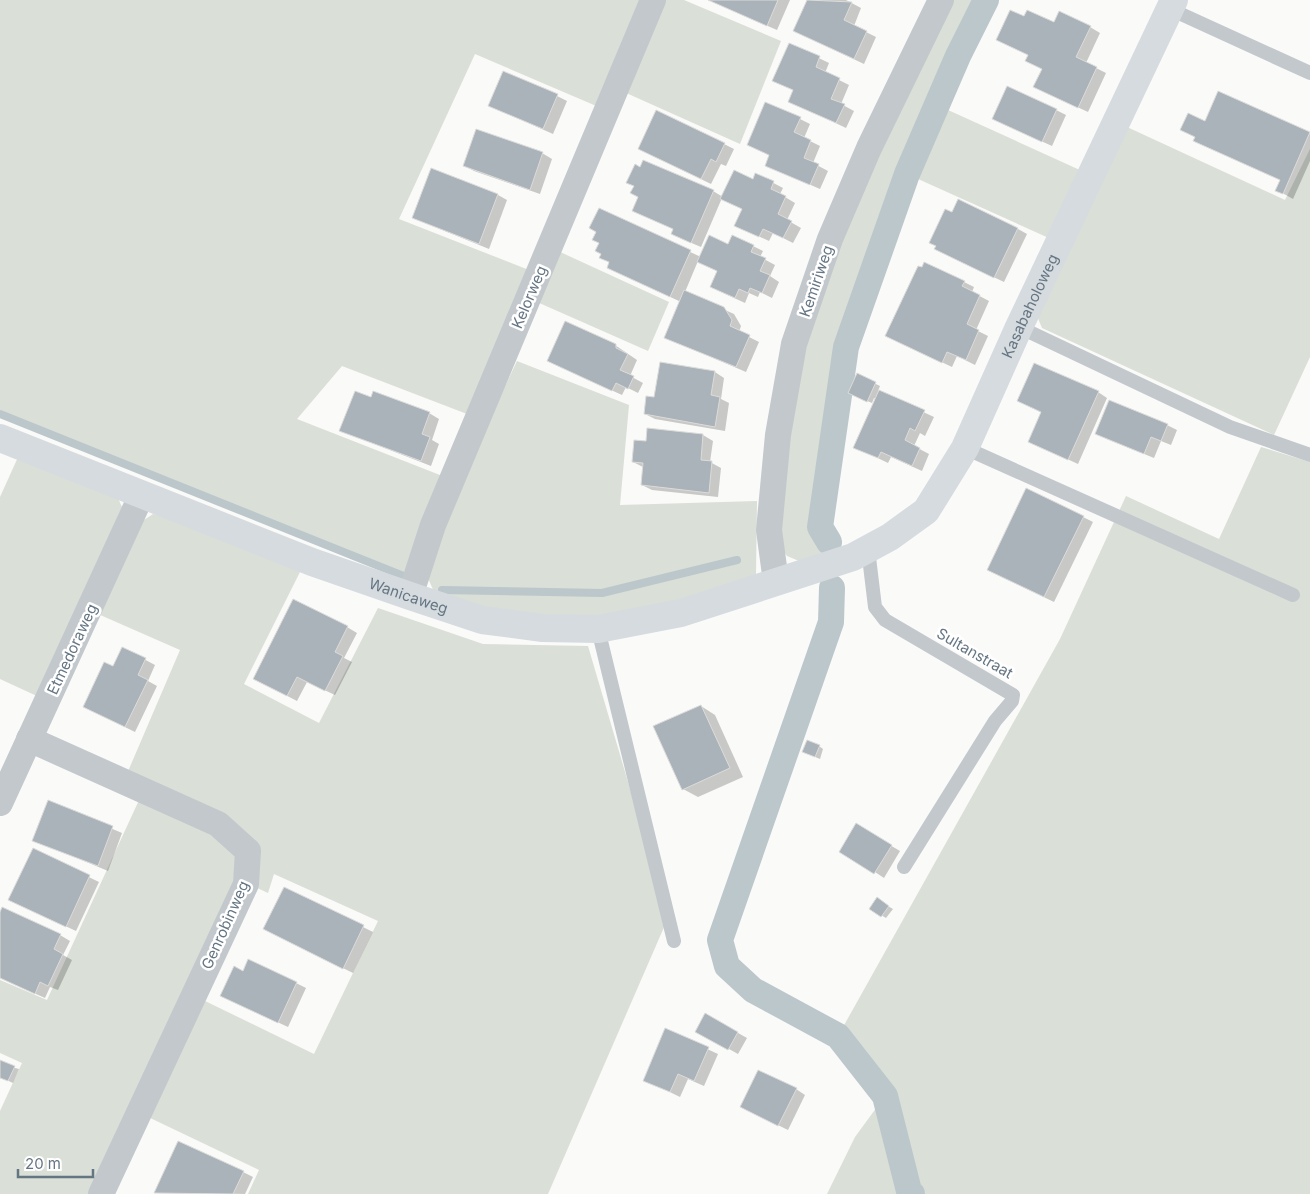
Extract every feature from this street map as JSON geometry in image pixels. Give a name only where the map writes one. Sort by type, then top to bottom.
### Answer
[{"type":"street","name":"Kelorweg","points":[[410,596],[433,525],[653,0]]},
{"type":"street","name":"Kemiriweg","points":[[776,582],[769,530],[778,435],[794,344],[834,230],[869,148],[941,0]]},
{"type":"street","name":"Kasabaholoweg","points":[[831,564],[868,549],[890,537],[926,511],[965,448],[1019,328],[1172,4]]},
{"type":"street","name":"Wanicaweg","points":[[0,438],[312,562],[482,620],[543,628],[598,629],[681,613],[831,564]]},
{"type":"street","name":"Etmedoraweg","points":[[0,803],[142,494]]},
{"type":"street","name":"Genrobinweg","points":[[29,739],[218,824],[248,852],[246,884],[100,1194]]},
{"type":"lane","points":[[1172,4],[1310,72]]},
{"type":"lane","points":[[1019,328],[1230,427],[1310,455]]},
{"type":"lane","points":[[965,448],[1293,595]]},
{"type":"lane","name":"Sultanstraat","points":[[868,549],[875,607],[885,620],[1013,695],[1012,700],[995,721],[904,867]]},
{"type":"lane","points":[[598,629],[674,941]]},
{"type":"shaded area","points":[[0,0],[649,0],[601,108],[475,54],[399,219],[529,270],[467,414],[342,366],[297,419],[445,477],[406,577],[0,414]]},
{"type":"shaded area","points":[[665,0],[684,0],[781,41],[740,144],[624,92]]},
{"type":"shaded area","points":[[951,0],[986,0],[937,105],[1082,171],[1051,239],[907,174],[846,347],[821,527],[829,542],[829,552],[799,561],[787,556],[782,549],[780,526],[786,447],[804,347],[848,219]]},
{"type":"shaded area","points":[[1127,127],[1285,200],[1310,149],[1310,357],[1274,435],[1042,328],[1037,316]]},
{"type":"shaded area","points":[[558,251],[669,302],[648,351],[537,302]]},
{"type":"shaded area","points":[[517,361],[629,405],[620,505],[757,501],[756,574],[749,586],[589,621],[500,613],[435,594],[427,576],[434,536]]},
{"type":"shaded area","points":[[1261,447],[1310,462],[1310,1194],[827,1194],[855,1137],[885,1096],[838,1036],[1060,639],[1126,496],[1219,539]]},
{"type":"shaded area","points":[[19,455],[116,494],[122,507],[39,697],[0,679],[0,497]]},
{"type":"shaded area","points":[[153,514],[169,517],[302,568],[244,684],[319,723],[378,608],[483,644],[588,646],[668,918],[548,1194],[248,1194],[259,1170],[146,1116],[203,1000],[314,1054],[378,921],[274,874],[268,893],[251,885],[255,852],[126,776],[180,650],[98,614],[141,522]]},
{"type":"shaded area","points":[[140,798],[217,833],[236,857],[239,886],[94,1194],[0,1194],[0,1111],[22,1063],[0,1053],[0,980],[47,1000]]},
{"type":"building","points":[[708,0],[778,0],[767,26]]},
{"type":"building","points":[[807,0],[852,2],[844,20],[867,31],[854,59],[793,31]]},
{"type":"building","points":[[1010,10],[1024,16],[1027,10],[1054,22],[1059,11],[1091,26],[1076,57],[1097,67],[1078,108],[1033,87],[1042,69],[1025,61],[1028,55],[996,40]]},
{"type":"building","points":[[789,43],[820,56],[816,67],[840,78],[831,99],[845,104],[836,123],[788,102],[793,90],[772,81]]},
{"type":"building","points":[[503,71],[558,94],[543,129],[488,106]]},
{"type":"building","points":[[1007,86],[1057,109],[1042,142],[992,119]]},
{"type":"building","points":[[1218,91],[1310,132],[1283,194],[1275,191],[1280,180],[1193,141],[1195,137],[1180,130],[1188,113],[1205,121]]},
{"type":"building","points":[[765,102],[801,117],[794,132],[811,140],[804,158],[819,164],[810,185],[765,166],[769,155],[747,145]]},
{"type":"building","points":[[656,110],[725,143],[716,162],[711,159],[701,179],[638,149]]},
{"type":"building","points":[[476,129],[543,152],[530,190],[463,166]]},
{"type":"building","points":[[643,160],[714,190],[691,243],[671,234],[673,229],[632,211],[638,197],[630,193],[634,186],[626,183],[635,164],[640,167]]},
{"type":"building","points":[[431,168],[498,194],[479,244],[412,218]]},
{"type":"building","points":[[734,170],[753,179],[755,173],[774,181],[771,189],[786,196],[778,214],[792,221],[783,238],[763,229],[759,237],[734,226],[742,209],[720,199]]},
{"type":"building","points":[[958,199],[1018,228],[994,278],[934,249],[936,246],[929,243],[945,209],[952,212]]},
{"type":"building","points":[[599,208],[691,250],[670,297],[607,268],[609,262],[599,258],[601,254],[595,251],[599,243],[592,240],[596,232],[589,228]]},
{"type":"building","points":[[709,235],[728,244],[732,235],[754,245],[751,252],[766,258],[760,271],[770,275],[762,293],[750,288],[748,293],[739,289],[735,298],[710,287],[717,271],[697,262]]},
{"type":"building","points":[[924,262],[965,281],[962,286],[980,295],[967,324],[979,330],[966,360],[947,352],[942,363],[885,336],[918,266],[922,267]]},
{"type":"building","points":[[684,290],[724,307],[732,320],[730,326],[750,335],[736,367],[664,338]]},
{"type":"building","points":[[565,321],[616,344],[616,348],[628,354],[620,370],[634,376],[628,389],[616,383],[612,391],[547,361]]},
{"type":"building","points":[[660,362],[715,371],[711,395],[720,397],[715,427],[644,414],[646,396],[654,397]]},
{"type":"building","points":[[1034,363],[1099,391],[1068,460],[1028,442],[1041,412],[1017,401]]},
{"type":"building","points":[[857,373],[876,382],[867,402],[848,393]]},
{"type":"building","points":[[879,390],[925,410],[915,431],[910,428],[905,440],[920,448],[912,466],[881,452],[878,458],[853,448]]},
{"type":"building","points":[[355,391],[371,397],[373,391],[430,412],[422,434],[430,437],[421,461],[339,431]]},
{"type":"building","points":[[1109,400],[1168,424],[1161,441],[1151,437],[1144,454],[1095,434]]},
{"type":"building","points":[[647,428],[703,434],[701,460],[712,461],[709,493],[641,485],[643,463],[632,462],[634,440],[646,441]]},
{"type":"building","points":[[1026,488],[1084,516],[1044,597],[987,570]]},
{"type":"building","points":[[293,599],[348,626],[335,652],[343,656],[325,691],[297,677],[287,696],[253,679]]},
{"type":"building","points":[[122,647],[146,658],[138,675],[148,680],[125,727],[83,707],[104,662],[113,666]]},
{"type":"building","points":[[701,705],[730,768],[682,790],[653,726]]},
{"type":"building","points":[[807,740],[820,745],[815,757],[802,752]]},
{"type":"building","points":[[48,800],[113,826],[98,866],[32,841]]},
{"type":"building","points":[[856,823],[892,845],[874,874],[839,852]]},
{"type":"building","points":[[33,848],[90,875],[66,927],[8,900]]},
{"type":"building","points":[[284,887],[364,925],[343,969],[263,929]]},
{"type":"building","points":[[877,897],[889,906],[881,917],[869,909]]},
{"type":"building","points":[[2,907],[61,934],[54,949],[63,954],[48,986],[40,982],[35,994],[0,978],[0,912]]},
{"type":"building","points":[[248,959],[297,982],[278,1023],[220,996],[234,966],[243,971]]},
{"type":"building","points":[[705,1013],[738,1032],[728,1050],[695,1032]]},
{"type":"building","points":[[665,1028],[709,1047],[694,1081],[678,1074],[670,1092],[643,1081]]},
{"type":"building","points":[[0,1060],[15,1066],[8,1081],[0,1078]]},
{"type":"building","points":[[758,1070],[797,1088],[778,1126],[740,1107]]},
{"type":"building","points":[[178,1141],[244,1171],[233,1194],[154,1193]]},
{"type":"waterway","points":[[829,542],[820,527],[846,347],[907,174],[958,56],[986,0]]},
{"type":"waterway","points":[[0,414],[406,577]]},
{"type":"waterway","points":[[442,590],[602,593],[737,560]]},
{"type":"waterway","points":[[832,588],[831,622],[720,940],[727,966],[753,990],[838,1036],[885,1096],[909,1191],[912,1194]]}]
